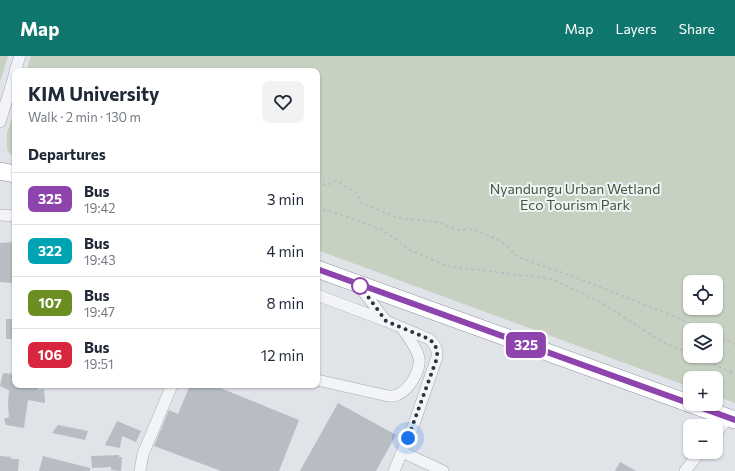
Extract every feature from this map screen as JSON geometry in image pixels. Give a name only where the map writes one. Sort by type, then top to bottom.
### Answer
[{"type":"highway","points":[[0,171],[12,173]]},
{"type":"highway","points":[[320,270],[359,286],[732,419]]},
{"type":"street","points":[[16,68],[20,56]]},
{"type":"street","points":[[0,122],[12,82]]},
{"type":"street","points":[[0,215],[12,216]]},
{"type":"street","points":[[359,286],[386,321]]},
{"type":"street","points":[[320,296],[429,339],[434,343],[438,350],[437,358],[417,416],[394,471]]},
{"type":"street","points":[[320,381],[388,396],[398,394],[408,386],[414,378],[418,368],[419,359],[416,351],[402,328]]},
{"type":"street","points":[[140,471],[142,454],[171,388]]},
{"type":"street","points":[[723,427],[732,419]]},
{"type":"street","points":[[402,452],[443,471]]},
{"type":"street","points":[[685,471],[694,459]]},
{"type":"path","points":[[320,183],[327,185],[337,181],[357,193],[361,203],[399,218],[438,222],[457,230],[473,228],[501,241],[518,257],[572,276],[689,323]]},
{"type":"path","points":[[320,209],[383,230],[410,250],[447,266],[552,279],[599,301],[662,342],[683,350]]},
{"type":"path","points":[[723,339],[735,344]]},
{"type":"path","points":[[712,363],[735,374]]},
{"type":"green space","points":[[0,56],[8,56],[0,82]]},
{"type":"green space","name":"Nyandungu Urban Wetland Eco Tourism Park","points":[[31,56],[735,56],[735,403],[723,399],[723,371],[683,371],[683,384],[320,251],[320,68],[27,68]]},
{"type":"green space","points":[[12,118],[12,156],[7,150],[7,133]]},
{"type":"building","points":[[12,242],[12,283],[0,282],[0,243]]},
{"type":"building","points":[[6,319],[12,319],[12,339],[6,339]]},
{"type":"building","points":[[3,373],[12,374],[12,388],[44,389],[45,403],[28,400],[24,428],[6,425],[4,419],[9,417],[9,390],[0,386]]},
{"type":"building","points":[[189,388],[220,388],[299,420],[279,471],[221,471],[154,446],[169,410],[178,414]]},
{"type":"building","points":[[338,403],[396,435],[376,471],[300,471]]},
{"type":"building","points":[[117,421],[141,431],[136,442],[122,436],[120,448],[105,445]]},
{"type":"building","points":[[58,425],[88,431],[85,440],[52,433]]},
{"type":"building","points":[[119,455],[119,457],[122,457],[121,471],[111,470],[111,467],[92,468],[91,456]]},
{"type":"building","points":[[0,456],[11,457],[11,459],[19,459],[18,471],[0,471]]},
{"type":"building","points":[[43,456],[90,468],[90,471],[39,471]]},
{"type":"building","points":[[620,462],[636,471],[615,471]]},
{"type":"bus line","name":"325","points":[[320,270],[359,286],[735,420]]},
{"type":"route","points":[[360,286],[386,321],[429,339],[434,343],[438,350],[437,358],[408,438]]}]
